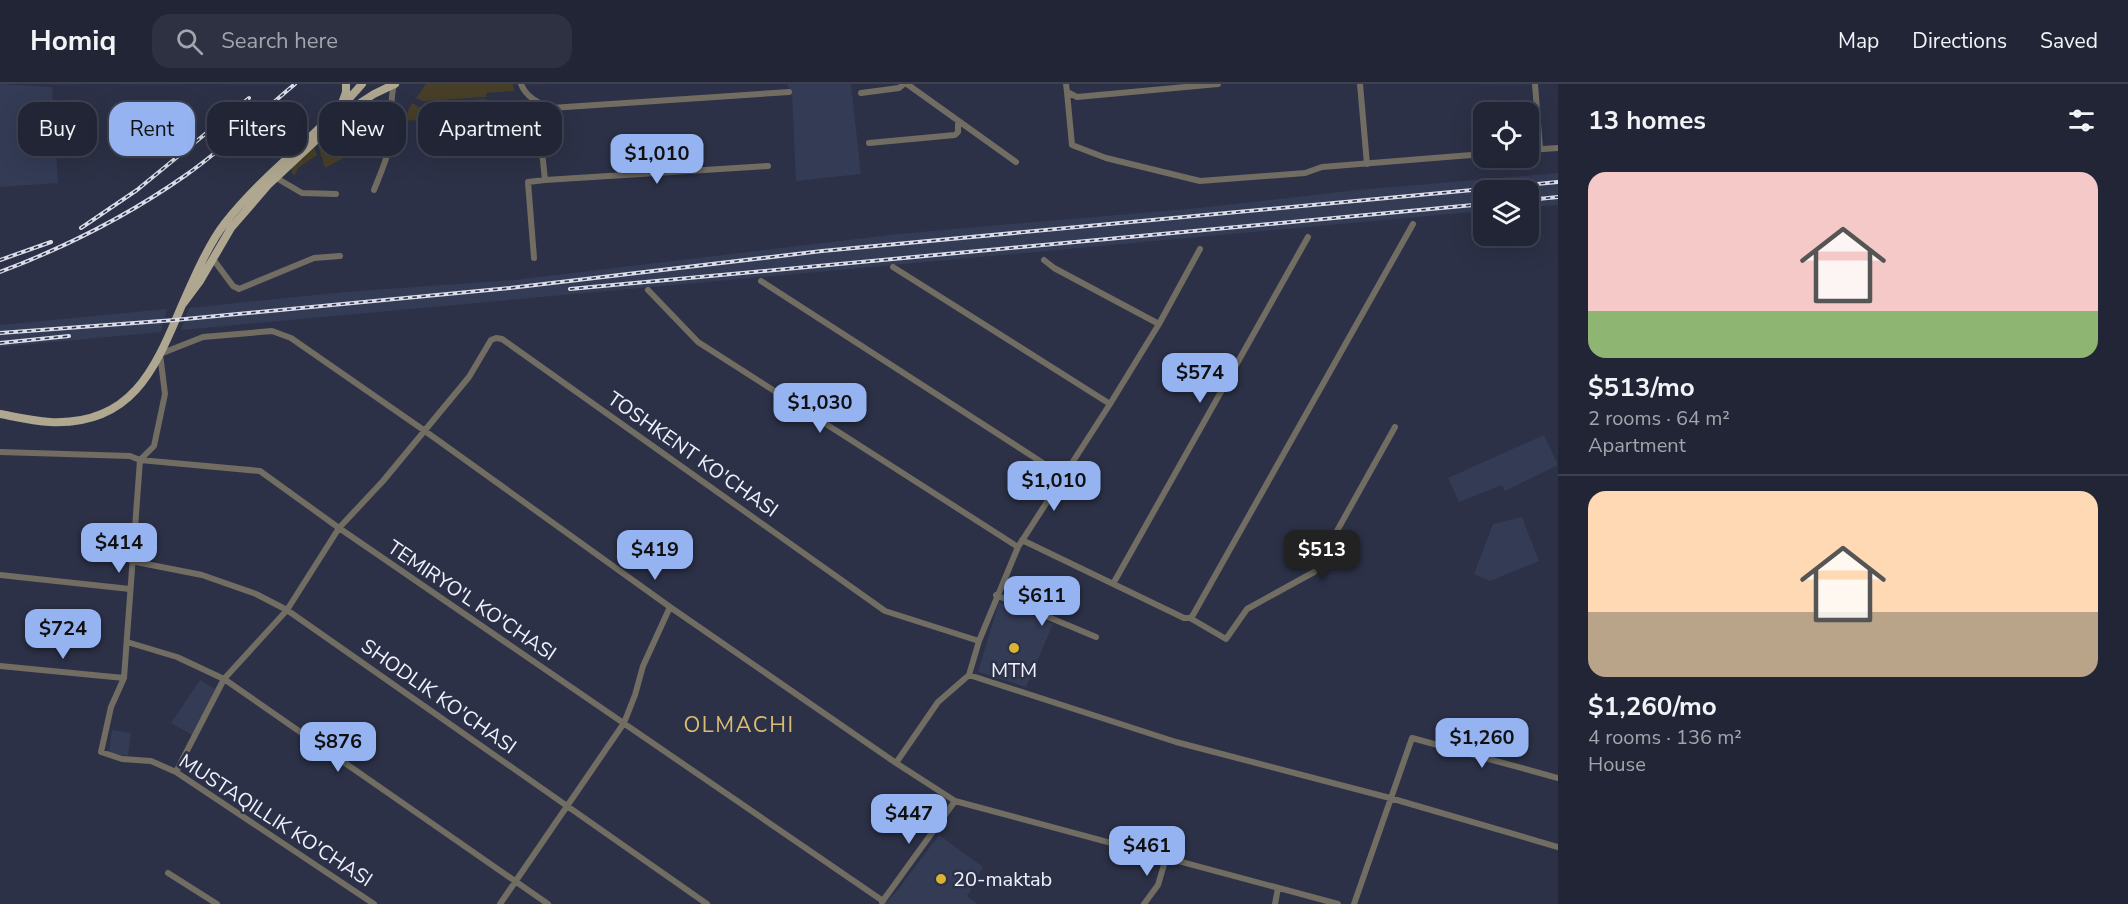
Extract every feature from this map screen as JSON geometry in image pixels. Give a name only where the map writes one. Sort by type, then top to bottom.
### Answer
[{"type":"main road","points":[[342,102],[346,84]]},
{"type":"main road","points":[[345,102],[362,84]]},
{"type":"main road","points":[[182,305],[200,281],[231,228],[273,176],[346,112],[394,84]]},
{"type":"main road","points":[[0,414],[51,422],[76,420],[97,416],[115,408],[135,393],[150,374],[194,278],[224,224],[319,129]]},
{"type":"street","points":[[374,190],[387,156],[391,134],[390,98],[394,84]]},
{"type":"street","points":[[520,84],[536,102]]},
{"type":"street","points":[[861,93],[899,88],[906,84],[1017,162]]},
{"type":"street","points":[[1066,84],[1072,145],[1106,159],[1200,181],[1305,173],[1322,167],[1473,155]]},
{"type":"street","points":[[1067,92],[1077,97],[1218,84]]},
{"type":"street","points":[[1360,84],[1366,164]]},
{"type":"street","points":[[1534,84],[1540,149],[1558,148]]},
{"type":"street","points":[[562,107],[789,92]]},
{"type":"street","points":[[869,143],[955,135],[958,132],[958,122]]},
{"type":"street","points":[[543,156],[545,180]]},
{"type":"street","points":[[534,258],[528,182],[768,166]]},
{"type":"street","points":[[273,176],[302,193],[336,194]]},
{"type":"street","points":[[1190,618],[1413,224]]},
{"type":"street","points":[[1113,584],[1308,237]]},
{"type":"street","points":[[896,763],[938,702],[969,675],[996,595],[1018,547],[1159,324],[1200,249]]},
{"type":"street","points":[[213,260],[233,286],[239,289],[314,258],[340,256]]},
{"type":"street","points":[[1044,260],[1054,268],[1159,324]]},
{"type":"street","points":[[893,267],[1110,404]]},
{"type":"street","points":[[761,281],[1063,476]]},
{"type":"street","points":[[648,290],[698,342],[1018,547]]},
{"type":"street","points":[[0,666],[124,678],[140,460],[154,446],[165,394],[160,354],[196,338],[272,331],[291,338],[670,607],[896,763],[956,801],[1338,904]]},
{"type":"street","name":"TOSHKENT KO'CHASI","points":[[176,772],[224,679],[287,610],[339,528],[425,431],[469,377],[491,340],[496,338],[502,339],[885,611],[979,641]]},
{"type":"street","points":[[1022,540],[1184,618],[1190,618],[1226,639],[1247,609],[1314,572],[1395,427]]},
{"type":"street","name":"TEMIRYO'L KO'CHASI","points":[[0,452],[120,455],[140,460],[260,471],[882,903]]},
{"type":"street","name":"SHODLIK KO'CHASI","points":[[131,561],[202,575],[257,594],[287,610],[707,904]]},
{"type":"street","points":[[0,574],[130,589]]},
{"type":"street","points":[[996,595],[1096,637]]},
{"type":"street","points":[[500,904],[624,723],[643,666],[670,607]]},
{"type":"street","points":[[127,642],[177,657],[224,679],[548,904]]},
{"type":"street","points":[[969,675],[1176,742],[1390,798],[1558,846]]},
{"type":"street","name":"MUSTAQILLIK KO'CHASI","points":[[124,678],[111,707],[101,752],[125,760],[151,760],[176,772],[374,904]]},
{"type":"street","points":[[1354,904],[1412,738],[1558,778]]},
{"type":"street","points":[[882,903],[956,801]]},
{"type":"street","points":[[1144,904],[1158,885],[1166,858]]},
{"type":"street","points":[[168,873],[217,904]]},
{"type":"street","points":[[1275,904],[1278,888]]},
{"type":"shaded area","points":[[0,84],[52,87],[53,102],[18,102],[18,156],[56,156],[58,183],[0,187]]},
{"type":"shaded area","points":[[426,84],[513,84],[514,91],[486,93],[486,97],[423,101],[416,98]]},
{"type":"shaded area","points":[[787,84],[851,84],[861,174],[796,181],[792,94]]},
{"type":"shaded area","points":[[486,99],[486,102],[429,102]]},
{"type":"shaded area","points":[[412,103],[418,106],[418,120],[406,121]]},
{"type":"shaded area","points":[[313,145],[317,155],[298,168],[295,175],[292,174],[291,168],[302,156],[307,156],[307,151]]},
{"type":"shaded area","points":[[321,156],[347,156],[325,168]]},
{"type":"shaded area","points":[[1558,173],[1558,205],[1539,206],[1539,180],[1476,180]]},
{"type":"shaded area","points":[[1473,180],[1473,212],[181,330],[189,308],[344,292],[514,280],[898,234],[1198,208],[1358,190]]},
{"type":"shaded area","points":[[167,309],[161,332],[0,347],[0,325]]},
{"type":"shaded area","points":[[1544,435],[1558,465],[1505,491],[1502,485],[1459,502],[1448,478]]},
{"type":"shaded area","points":[[1522,517],[1539,561],[1490,581],[1474,574],[1493,524]]},
{"type":"shaded area","name":"MTM","points":[[999,602],[1053,624],[1026,687],[978,672]]},
{"type":"shaded area","points":[[200,680],[215,689],[192,735],[171,723]]},
{"type":"shaded area","points":[[112,730],[131,733],[128,756],[109,753]]},
{"type":"shaded area","name":"20-maktab","points":[[939,835],[983,867],[967,897],[978,904],[884,904],[897,891]]},
{"type":"railway","points":[[0,272],[96,229],[164,190],[214,154],[295,84]]},
{"type":"railway","points":[[81,228],[137,190],[249,98]]},
{"type":"railway","points":[[0,333],[175,320],[510,288],[822,251],[1558,182]]},
{"type":"railway","points":[[1539,199],[1558,197]]},
{"type":"railway","points":[[570,289],[1473,205]]},
{"type":"railway","points":[[0,260],[51,242]]},
{"type":"railway","points":[[0,343],[69,336]]},
{"type":"place","name":"MTM","points":[[1014,648]]},
{"type":"place","name":"20-maktab","points":[[941,879]]},
{"type":"district","name":"OLMACHI","points":[[739,724]]}]
